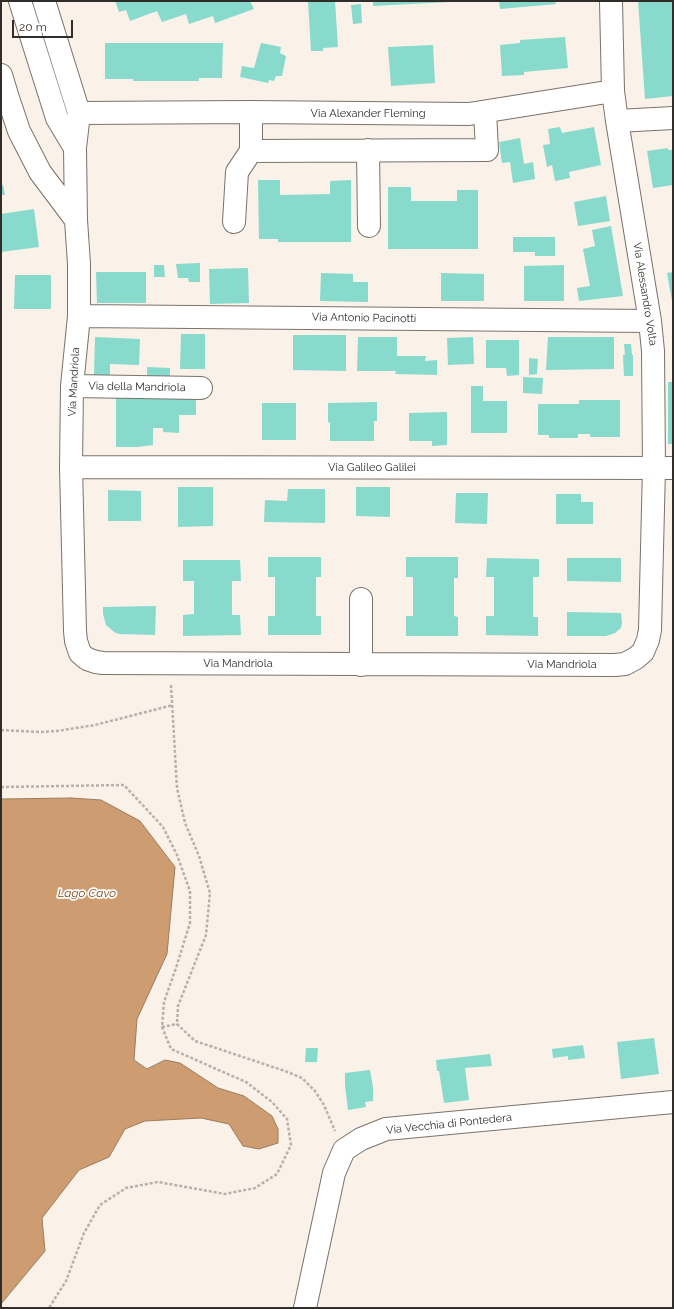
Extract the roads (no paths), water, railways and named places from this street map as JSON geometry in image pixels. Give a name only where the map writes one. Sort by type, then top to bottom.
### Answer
[{"type":"street","points":[[20,1],[57,118],[75,148]]},
{"type":"street","points":[[44,1],[79,113]]},
{"type":"street","name":"Via Alessandro Volta","points":[[611,1],[613,91],[650,321],[663,468]]},
{"type":"street","points":[[1,75],[19,131],[40,172],[76,220]]},
{"type":"street","name":"Via Alexander Fleming","points":[[79,113],[251,112],[454,114],[485,112],[613,91]]},
{"type":"street","points":[[234,222],[237,172],[251,151],[251,112]]},
{"type":"street","points":[[251,151],[487,150],[485,112]]},
{"type":"street","name":"Via Mandriola","points":[[79,113],[75,148],[79,316],[72,386],[71,467],[75,631],[76,641],[80,653],[88,659],[96,662],[170,664],[625,664],[643,652],[650,630],[663,468]]},
{"type":"street","points":[[617,121],[673,118]]},
{"type":"street","points":[[368,150],[370,226]]},
{"type":"street","name":"Via Antonio Pacinotti","points":[[79,316],[650,321]]},
{"type":"street","name":"Via della Mandriola","points":[[72,386],[201,388]]},
{"type":"street","name":"Via Galileo Galilei","points":[[71,467],[663,468]]},
{"type":"street","points":[[361,599],[361,665]]},
{"type":"street","name":"Via Vecchia di Pontedera","points":[[305,1308],[334,1173],[344,1150],[361,1139],[386,1129],[673,1102]]},
{"type":"water","name":"Lago Cavo","points":[[71,798],[101,800],[140,821],[175,867],[167,954],[137,1019],[134,1060],[147,1069],[165,1060],[180,1063],[218,1088],[244,1096],[272,1116],[278,1129],[278,1143],[259,1149],[243,1146],[229,1124],[201,1118],[145,1121],[125,1129],[109,1157],[79,1170],[42,1218],[45,1251],[1,1304],[1,799]]}]
